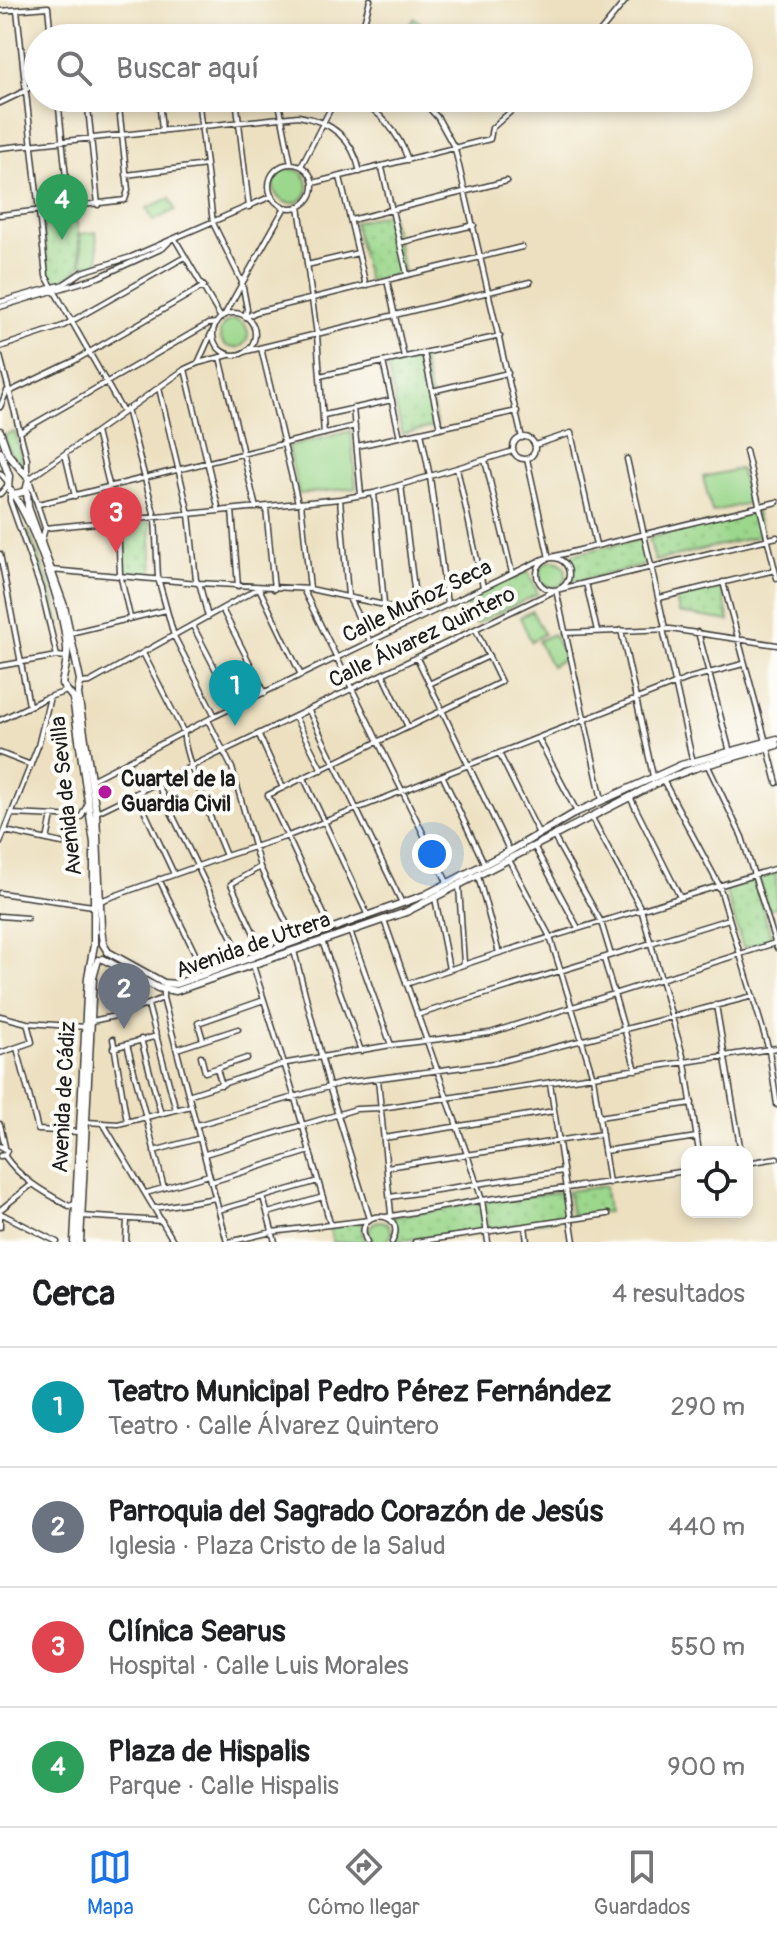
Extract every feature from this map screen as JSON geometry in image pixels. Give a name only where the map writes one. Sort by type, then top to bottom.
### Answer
[{"type":"main road","points":[[0,431],[8,454],[27,477],[27,491],[10,486]]},
{"type":"main road","points":[[0,451],[10,486],[43,563],[63,626],[67,657],[64,678],[69,691],[79,682],[73,673],[64,678]]},
{"type":"main road","points":[[10,486],[17,471],[27,477]]},
{"type":"main road","name":"Avenida de Sevilla","points":[[27,491],[28,507],[52,570],[70,633],[79,682],[96,812],[96,903],[91,954]]},
{"type":"main road","name":"Avenida de Sevilla","points":[[69,691],[89,799],[96,903],[103,944]]},
{"type":"main road","points":[[777,739],[767,745],[707,764],[694,765],[406,912],[402,903],[448,884],[577,812],[653,777],[730,752],[767,745],[777,745]]},
{"type":"main road","points":[[603,800],[608,808]]},
{"type":"main road","points":[[577,812],[575,817],[579,823]]},
{"type":"main road","name":"Avenida de Utrera","points":[[91,954],[163,994],[253,965],[402,903]]},
{"type":"main road","name":"Avenida de Utrera","points":[[108,952],[164,983],[176,984],[264,954],[322,941],[406,912]]},
{"type":"main road","points":[[368,916],[373,925]]},
{"type":"main road","points":[[94,945],[103,944],[108,952],[100,959]]},
{"type":"main road","name":"Avenida de Cádiz","points":[[77,1242],[87,1122],[91,954]]},
{"type":"main road","name":"Avenida de Cádiz","points":[[77,1242],[80,1132],[94,972],[100,959]]},
{"type":"street","points":[[364,24],[370,0]]},
{"type":"street","points":[[606,24],[626,0]]},
{"type":"street","points":[[0,11],[48,7],[50,24]]},
{"type":"street","points":[[17,10],[24,75]]},
{"type":"street","points":[[0,103],[24,91]]},
{"type":"street","points":[[27,112],[46,276],[125,410],[155,517],[158,578],[166,610],[174,636],[215,716]]},
{"type":"street","points":[[59,112],[69,208]]},
{"type":"street","points":[[88,112],[98,205]]},
{"type":"street","points":[[0,215],[121,202],[127,196],[120,112]]},
{"type":"street","points":[[160,112],[162,131]]},
{"type":"street","points":[[199,112],[213,223],[242,282],[246,317],[255,332],[254,343],[247,351]]},
{"type":"street","points":[[237,112],[249,207]]},
{"type":"street","points":[[281,112],[291,164]]},
{"type":"street","points":[[301,166],[329,112]]},
{"type":"street","points":[[375,112],[391,128],[408,160]]},
{"type":"street","points":[[433,112],[455,149],[522,438]]},
{"type":"street","points":[[313,183],[490,139],[492,128],[510,112]]},
{"type":"street","points":[[0,148],[302,117],[323,123],[342,134],[360,172]]},
{"type":"street","points":[[291,164],[301,166],[313,183],[311,195],[299,206],[285,207],[272,196],[269,185],[273,174],[291,164]]},
{"type":"street","points":[[126,175],[206,165]]},
{"type":"street","points":[[382,168],[407,275]]},
{"type":"street","points":[[340,177],[366,286]]},
{"type":"street","points":[[351,220],[507,181]]},
{"type":"street","points":[[54,289],[84,271],[114,264],[272,196]]},
{"type":"street","points":[[299,206],[317,335],[324,434]]},
{"type":"street","points":[[198,363],[213,330],[285,207]]},
{"type":"street","points":[[399,243],[474,225]]},
{"type":"street","points":[[0,304],[99,277],[163,248],[173,240]]},
{"type":"street","points":[[173,240],[204,286],[220,319]]},
{"type":"street","points":[[20,432],[208,324],[234,313],[246,317],[522,247]]},
{"type":"street","points":[[307,265],[358,253]]},
{"type":"street","points":[[0,347],[39,336],[72,321],[185,257]]},
{"type":"street","points":[[387,280],[404,357]]},
{"type":"street","points":[[27,477],[198,363],[530,282]]},
{"type":"street","points":[[0,407],[9,391],[90,351],[204,286]]},
{"type":"street","points":[[213,330],[217,347],[229,355]]},
{"type":"street","points":[[320,376],[500,336]]},
{"type":"street","points":[[261,348],[300,503],[310,589]]},
{"type":"street","points":[[424,353],[440,428]]},
{"type":"street","points":[[0,356],[28,462],[27,477],[45,528],[41,542]]},
{"type":"street","points":[[220,357],[256,508]]},
{"type":"street","points":[[383,362],[400,437]]},
{"type":"street","points":[[185,369],[220,511]]},
{"type":"street","points":[[432,391],[508,373]]},
{"type":"street","points":[[159,388],[189,514],[198,583],[208,617]]},
{"type":"street","points":[[323,415],[392,400]]},
{"type":"street","points":[[353,408],[361,495]]},
{"type":"street","points":[[357,446],[517,411]]},
{"type":"street","points":[[39,504],[355,426]]},
{"type":"street","points":[[96,431],[118,521],[120,574],[130,617]]},
{"type":"street","points":[[421,432],[447,604]]},
{"type":"street","points":[[535,445],[571,433],[596,545]]},
{"type":"street","points":[[522,438],[531,440],[535,445],[533,455],[527,459],[517,457],[513,451],[516,441],[522,438]]},
{"type":"street","points":[[45,528],[340,499],[374,493],[513,451]]},
{"type":"street","points":[[746,451],[777,578]]},
{"type":"street","points":[[65,454],[75,496]]},
{"type":"street","points":[[527,459],[549,558]]},
{"type":"street","points":[[627,459],[694,765]]},
{"type":"street","points":[[485,460],[512,573]]},
{"type":"street","points":[[457,468],[483,587]]},
{"type":"street","points":[[0,473],[10,486],[10,501],[41,589],[57,656]]},
{"type":"street","points":[[401,485],[417,612]]},
{"type":"street","points":[[0,494],[10,486]]},
{"type":"street","points":[[374,493],[384,604]]},
{"type":"street","points":[[340,499],[348,596],[370,641]]},
{"type":"street","name":"Calle Muñoz Seca","points":[[91,780],[215,716],[549,558],[777,502]]},
{"type":"street","points":[[266,508],[274,589]]},
{"type":"street","points":[[232,510],[238,586]]},
{"type":"street","name":"Calle Álvarez Quintero","points":[[96,812],[556,590],[777,537]]},
{"type":"street","points":[[0,554],[29,705]]},
{"type":"street","points":[[549,558],[563,562],[569,572],[565,584],[556,590],[544,588],[537,577],[538,566],[549,558]]},
{"type":"street","points":[[43,563],[52,570],[259,588],[310,589],[426,614]]},
{"type":"street","points":[[658,598],[776,570]]},
{"type":"street","points":[[723,582],[777,783]]},
{"type":"street","points":[[586,583],[597,631]]},
{"type":"street","points":[[79,682],[90,682],[259,588]]},
{"type":"street","points":[[259,588],[301,675]]},
{"type":"street","points":[[303,589],[448,884]]},
{"type":"street","points":[[556,590],[603,800]]},
{"type":"street","points":[[222,609],[265,693]]},
{"type":"street","points":[[70,633],[166,610]]},
{"type":"street","points":[[193,626],[235,707]]},
{"type":"street","points":[[565,633],[664,629],[777,645]]},
{"type":"street","points":[[332,930],[268,795],[501,682],[476,630]]},
{"type":"street","points":[[621,630],[653,777]]},
{"type":"street","points":[[698,632],[730,752]]},
{"type":"street","points":[[143,653],[184,733],[192,766],[226,856]]},
{"type":"street","points":[[429,684],[489,656]]},
{"type":"street","points":[[0,666],[67,657]]},
{"type":"street","points":[[417,658],[510,851]]},
{"type":"street","points":[[0,893],[96,903],[288,836],[675,683],[743,664]]},
{"type":"street","points":[[383,674],[408,727]]},
{"type":"street","points":[[0,843],[38,746],[48,698],[64,678]]},
{"type":"street","points":[[0,720],[29,705],[69,691]]},
{"type":"street","points":[[309,710],[402,903]]},
{"type":"street","points":[[295,717],[322,770]]},
{"type":"street","points":[[208,720],[232,768],[260,867],[295,947],[329,1086],[369,1220],[364,1230],[367,1242]]},
{"type":"street","points":[[259,735],[283,788]]},
{"type":"street","points":[[538,738],[577,812]]},
{"type":"street","points":[[0,753],[31,765]]},
{"type":"street","points":[[499,753],[539,835]]},
{"type":"street","points":[[127,763],[174,874]]},
{"type":"street","points":[[188,1095],[284,1064],[391,1045],[490,1033],[661,978],[776,946],[742,837],[707,764]]},
{"type":"street","points":[[443,776],[485,865]]},
{"type":"street","points":[[304,778],[368,916]]},
{"type":"street","points":[[663,780],[719,885],[769,1050],[777,1105]]},
{"type":"street","points":[[157,783],[243,961]]},
{"type":"street","points":[[630,797],[680,897]]},
{"type":"street","points":[[89,799],[92,811],[96,812]]},
{"type":"street","points":[[12,814],[83,816],[89,799]]},
{"type":"street","points":[[47,840],[52,816]]},
{"type":"street","points":[[592,818],[641,909],[685,1063],[698,1146]]},
{"type":"street","points":[[5,831],[62,843]]},
{"type":"street","points":[[553,835],[601,922],[611,955]]},
{"type":"street","points":[[534,845],[578,928]]},
{"type":"street","points":[[509,860],[550,937],[572,1007],[593,1077],[609,1183]]},
{"type":"street","points":[[260,867],[231,884],[264,954]]},
{"type":"street","points":[[406,984],[777,868]]},
{"type":"street","points":[[478,876],[499,953]]},
{"type":"street","points":[[159,879],[205,974]]},
{"type":"street","points":[[459,886],[464,964]]},
{"type":"street","points":[[435,898],[449,969]]},
{"type":"street","points":[[0,916],[27,918]]},
{"type":"street","points":[[417,1015],[729,919]]},
{"type":"street","points":[[384,920],[482,1200],[488,1242]]},
{"type":"street","points":[[350,931],[391,1045]]},
{"type":"street","points":[[322,941],[361,1051]]},
{"type":"street","points":[[604,959],[636,1070]]},
{"type":"street","points":[[253,965],[303,1124],[330,1223]]},
{"type":"street","points":[[0,1016],[27,1023],[89,1024],[148,1005],[163,994],[228,1242],[330,1223],[369,1220],[376,1216],[681,1172]]},
{"type":"street","points":[[197,1125],[329,1086],[494,1063],[753,996]]},
{"type":"street","points":[[203,1040],[196,1021],[264,1000]]},
{"type":"street","points":[[148,1005],[176,1110]]},
{"type":"street","points":[[716,1005],[740,1146]]},
{"type":"street","points":[[0,1053],[32,1042],[27,1023]]},
{"type":"street","points":[[177,1049],[238,1029]]},
{"type":"street","points":[[113,1048],[157,1036]]},
{"type":"street","points":[[113,1039],[127,1122]]},
{"type":"street","points":[[141,1039],[161,1114]]},
{"type":"street","points":[[127,1044],[164,1188]]},
{"type":"street","points":[[17,1048],[38,1130],[80,1132]]},
{"type":"street","points":[[205,1154],[356,1109],[381,1108],[777,1048]]},
{"type":"street","points":[[201,1056],[205,1072],[247,1058]]},
{"type":"street","points":[[216,1068],[222,1085]]},
{"type":"street","points":[[378,1079],[390,1197],[388,1216],[395,1226],[392,1242]]},
{"type":"street","points":[[550,1083],[574,1242]]},
{"type":"street","points":[[599,1117],[692,1103]]},
{"type":"street","points":[[87,1122],[127,1122],[191,1106]]},
{"type":"street","points":[[384,1138],[554,1111]]},
{"type":"street","points":[[103,1123],[174,1242]]},
{"type":"street","points":[[0,1124],[3,1146],[7,1151],[2,1156],[12,1167],[31,1185],[69,1206],[76,1202]]},
{"type":"street","points":[[387,1167],[602,1134]]},
{"type":"street","points":[[604,1151],[697,1137]]},
{"type":"street","points":[[154,1151],[200,1138]]},
{"type":"street","points":[[211,1182],[310,1151]]},
{"type":"street","points":[[753,1162],[777,1158]]},
{"type":"street","points":[[390,1197],[563,1171]]},
{"type":"street","points":[[146,1193],[210,1175]]},
{"type":"street","points":[[219,1210],[318,1181]]},
{"type":"street","points":[[0,1227],[0,1213],[31,1185]]},
{"type":"street","points":[[263,1197],[275,1242]]},
{"type":"street","points":[[268,1213],[323,1197]]},
{"type":"street","points":[[155,1208],[216,1198]]},
{"type":"street","points":[[0,1213],[57,1242]]},
{"type":"street","points":[[415,1242],[450,1240],[608,1214]]},
{"type":"street","points":[[81,1216],[162,1221]]},
{"type":"street","points":[[126,1242],[127,1219]]},
{"type":"street","points":[[525,1226],[527,1242]]},
{"type":"green space","points":[[291,169],[303,174],[308,186],[303,198],[291,203],[279,198],[274,186],[279,174]]},
{"type":"green space","points":[[170,198],[175,210],[153,221],[147,208]]},
{"type":"green space","points":[[76,211],[81,267],[64,280],[54,283],[49,274],[42,214]]},
{"type":"green space","points":[[390,213],[404,273],[368,281],[354,222]]},
{"type":"green space","points":[[96,232],[99,263],[83,265],[80,234]]},
{"type":"green space","points":[[234,320],[244,324],[248,334],[244,344],[234,348],[224,344],[220,334],[224,324]]},
{"type":"green space","points":[[422,357],[437,426],[402,434],[387,365]]},
{"type":"green space","points":[[351,431],[356,488],[299,494],[288,447]]},
{"type":"green space","points":[[15,432],[22,461],[25,461],[23,467],[8,448],[6,434]]},
{"type":"green space","points":[[740,469],[748,503],[712,512],[703,477]]},
{"type":"green space","points":[[756,512],[763,535],[655,561],[649,538]]},
{"type":"green space","points":[[150,522],[153,575],[124,573],[123,525]]},
{"type":"green space","points":[[29,532],[53,594],[60,625],[53,626],[25,533]]},
{"type":"green space","points":[[641,539],[647,565],[571,582],[572,569],[566,556]]},
{"type":"green space","points":[[553,561],[562,565],[566,574],[562,583],[553,587],[544,583],[540,574],[544,565]]},
{"type":"green space","points":[[528,571],[538,594],[476,624],[464,600]]},
{"type":"green space","points":[[721,586],[729,621],[679,613],[676,597]]},
{"type":"green space","points":[[532,611],[544,634],[531,641],[520,617]]},
{"type":"green space","points":[[553,634],[565,658],[551,666],[538,641]]},
{"type":"green space","points":[[776,873],[777,907],[768,909],[759,878]]},
{"type":"green space","points":[[753,879],[772,939],[743,948],[725,888]]},
{"type":"green space","points":[[605,1186],[608,1212],[572,1217],[568,1191]]},
{"type":"green space","points":[[564,1191],[567,1218],[488,1229],[485,1202]]},
{"type":"green space","points":[[480,1203],[484,1230],[396,1241],[398,1229],[393,1217]]},
{"type":"green space","points":[[380,1221],[390,1228],[388,1240],[372,1240],[369,1232],[372,1224]]},
{"type":"green space","points":[[362,1222],[365,1242],[333,1242],[329,1226]]},
{"type":"place","name":"Plaza de Hispalis","points":[[62,240]]},
{"type":"place","name":"Clínica Searus","points":[[116,553]]},
{"type":"place","name":"Teatro Municipal Pedro Pérez Fernández","points":[[235,726]]},
{"type":"place","name":"Cuartel de la Guardia Civil","points":[[105,792]]},
{"type":"place","name":"Parroquia del Sagrado Corazón de Jesús","points":[[124,1029]]}]
